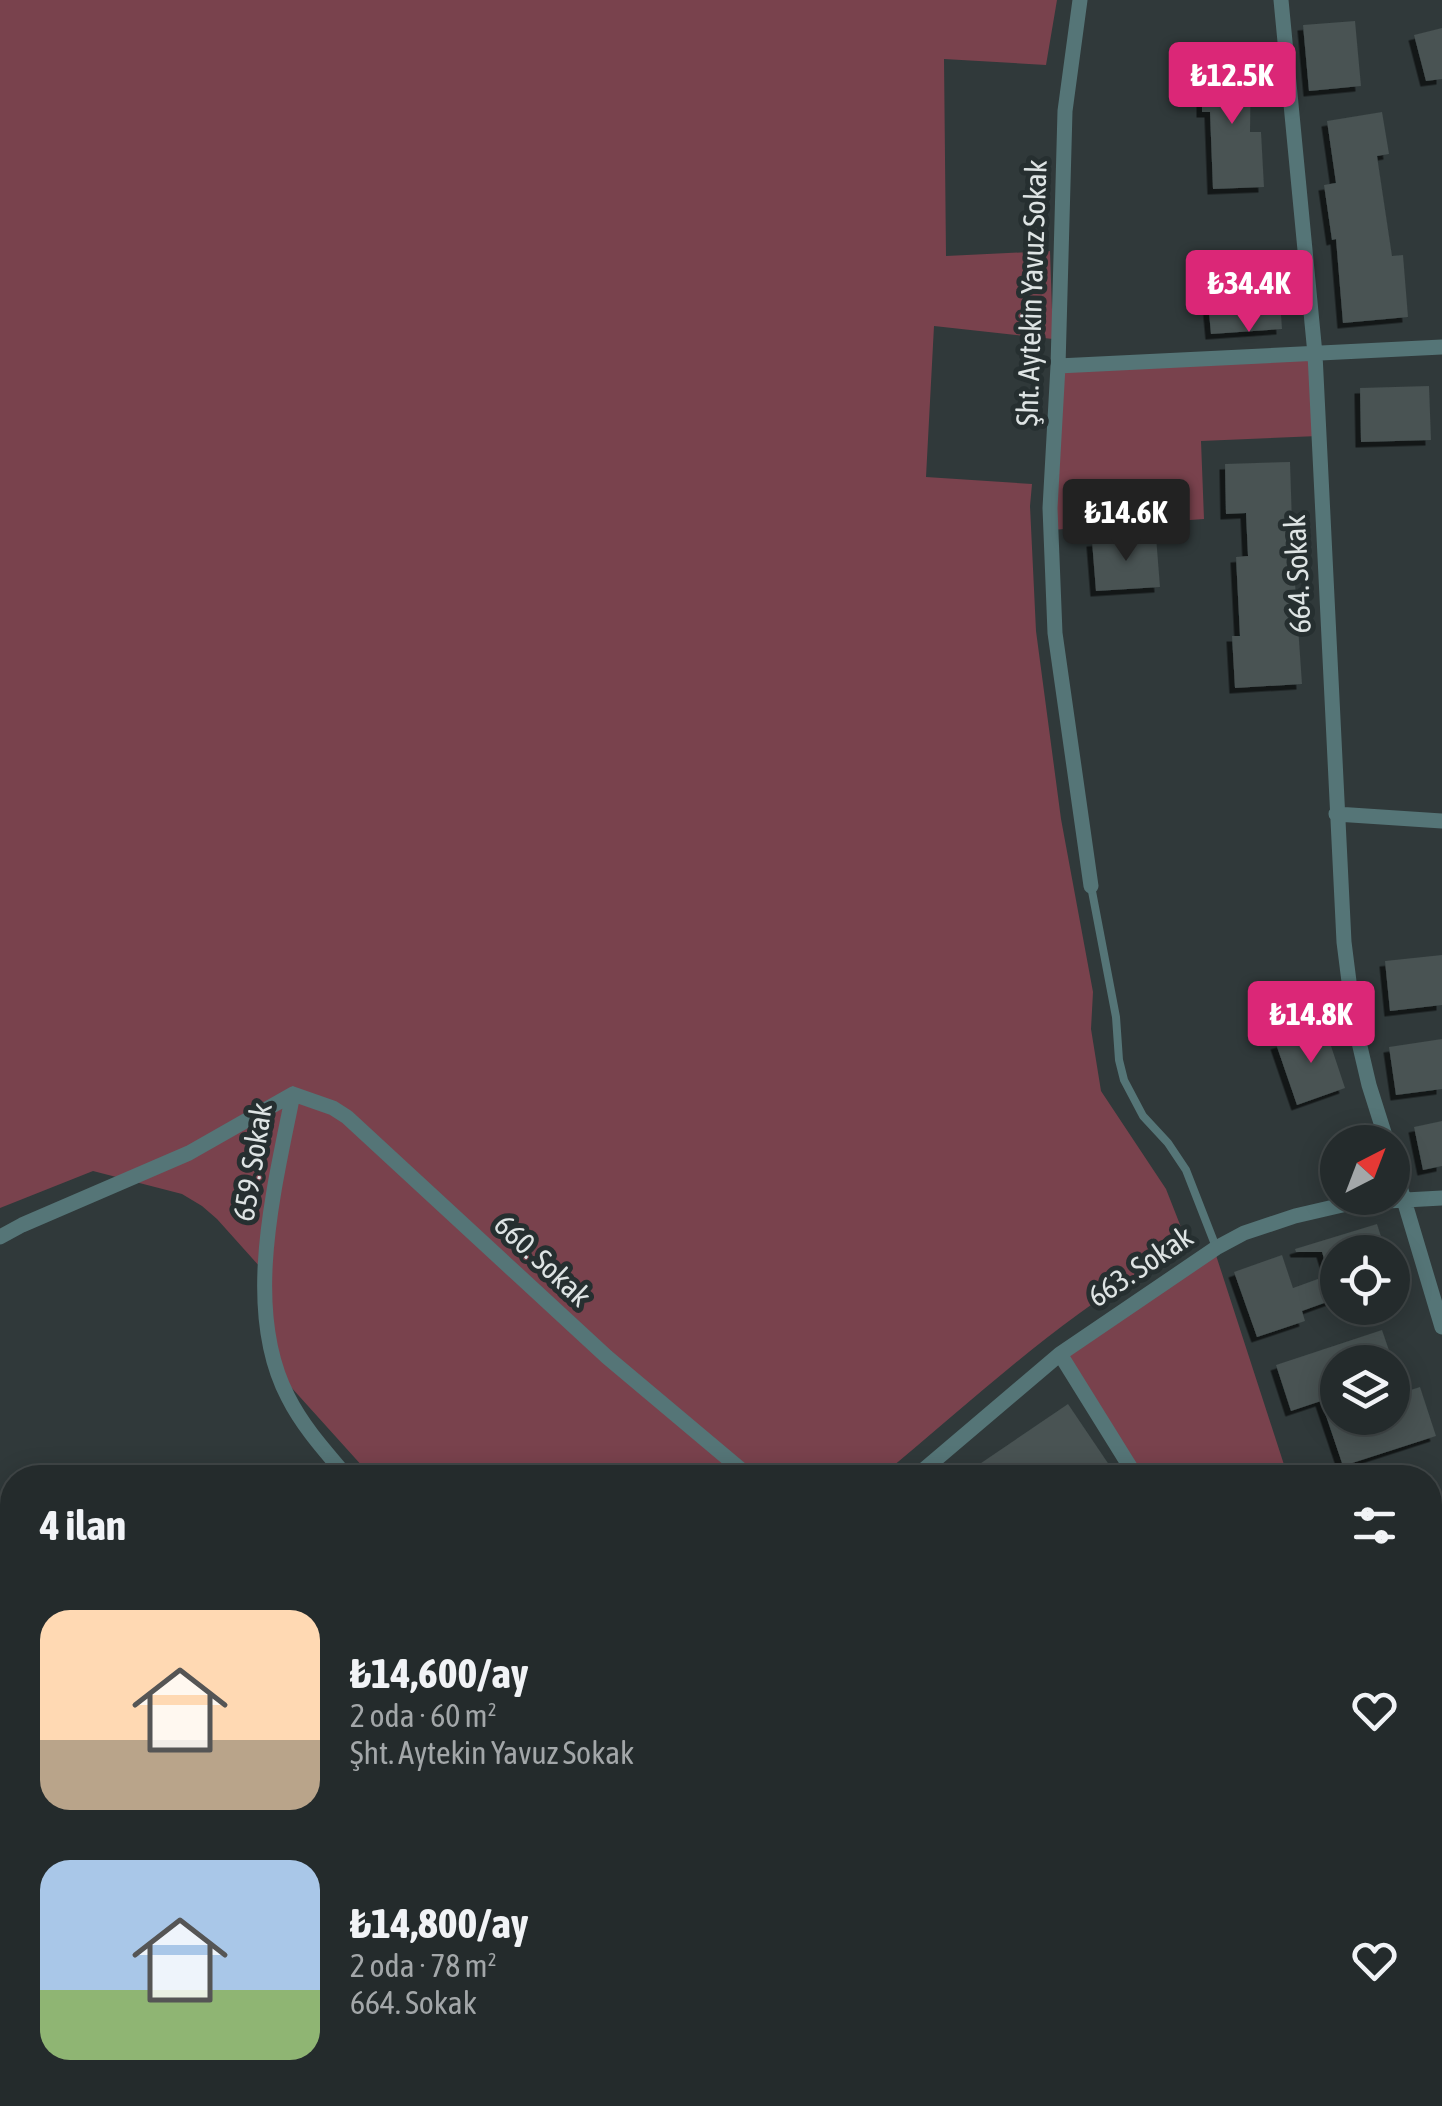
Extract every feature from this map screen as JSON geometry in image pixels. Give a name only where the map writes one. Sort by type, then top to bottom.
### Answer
[{"type":"street","name":"Şht. Aytekin Yavuz Sokak","points":[[1080,0],[1064,111],[1050,508],[1056,633],[1091,886]]},
{"type":"street","name":"664. Sokak","points":[[1280,0],[1315,354],[1344,942],[1354,1021],[1382,1125]]},
{"type":"street","points":[[1058,366],[1442,347]]},
{"type":"street","points":[[1336,814],[1442,820]]},
{"type":"street","name":"659. Sokak","points":[[0,1237],[189,1153],[292,1094]]},
{"type":"street","name":"659. Sokak","points":[[292,1094],[274,1188],[263,1288],[270,1342],[288,1396],[337,1465]]},
{"type":"street","name":"660. Sokak","points":[[292,1094],[334,1108],[348,1117],[607,1357],[735,1465]]},
{"type":"street","name":"663. Sokak","points":[[1410,1200],[1442,1198]]},
{"type":"street","name":"663. Sokak","points":[[929,1465],[1060,1354],[1216,1248],[1244,1233],[1320,1210]]},
{"type":"street","points":[[1409,1215],[1442,1327]]},
{"type":"street","points":[[1060,1354],[1129,1465]]},
{"type":"lane","points":[[1091,886],[1124,1080],[1143,1116],[1186,1170],[1216,1248]]},
{"type":"shaded area","points":[[0,0],[1057,0],[1046,65],[944,59],[946,256],[1050,251],[1053,339],[934,326],[926,477],[1032,484],[1036,631],[1061,819],[1093,992],[1091,1029],[1101,1091],[1166,1189],[1188,1245],[1066,1323],[894,1465],[361,1465],[280,1370],[270,1278],[202,1206],[182,1194],[93,1171],[0,1208]]},
{"type":"shaded area","points":[[1315,354],[1318,436],[1201,441],[1204,519],[1051,530],[1058,366]]},
{"type":"shaded area","points":[[1214,1249],[1284,1465],[1129,1465],[1060,1354]]},
{"type":"building","points":[[1355,21],[1361,86],[1309,91],[1303,25]]},
{"type":"building","points":[[1442,28],[1442,79],[1426,81],[1414,35]]},
{"type":"building","points":[[1202,64],[1251,64],[1250,132],[1261,132],[1264,187],[1213,189],[1210,112],[1202,112]]},
{"type":"building","points":[[1382,112],[1389,154],[1377,156],[1392,256],[1403,255],[1408,317],[1343,323],[1336,239],[1332,240],[1324,185],[1336,183],[1327,121]]},
{"type":"building","points":[[1279,285],[1282,329],[1211,334],[1207,291]]},
{"type":"building","points":[[1429,386],[1431,440],[1361,442],[1360,388]]},
{"type":"building","points":[[1290,462],[1302,684],[1235,688],[1232,636],[1240,636],[1236,557],[1248,556],[1246,513],[1226,514],[1225,464]]},
{"type":"building","points":[[1156,536],[1160,587],[1096,591],[1092,541]]},
{"type":"building","points":[[1442,955],[1442,1005],[1390,1011],[1385,961]]},
{"type":"building","points":[[1325,1028],[1345,1088],[1297,1105],[1276,1044]]},
{"type":"building","points":[[1442,1039],[1442,1089],[1396,1095],[1389,1047]]},
{"type":"building","points":[[1442,1121],[1442,1166],[1423,1170],[1414,1127]]},
{"type":"building","points":[[1377,1224],[1381,1235],[1341,1235]]},
{"type":"building","points":[[1320,1241],[1320,1252],[1295,1249]]},
{"type":"building","points":[[1282,1255],[1293,1288],[1320,1278],[1320,1304],[1302,1311],[1305,1321],[1257,1337],[1234,1272]]},
{"type":"building","points":[[1382,1330],[1387,1345],[1337,1345]]},
{"type":"building","points":[[1320,1350],[1320,1401],[1291,1411],[1276,1365]]},
{"type":"building","points":[[1420,1387],[1436,1436],[1343,1465],[1333,1435],[1410,1435],[1410,1390]]},
{"type":"building","points":[[1068,1404],[1109,1465],[978,1465]]}]
